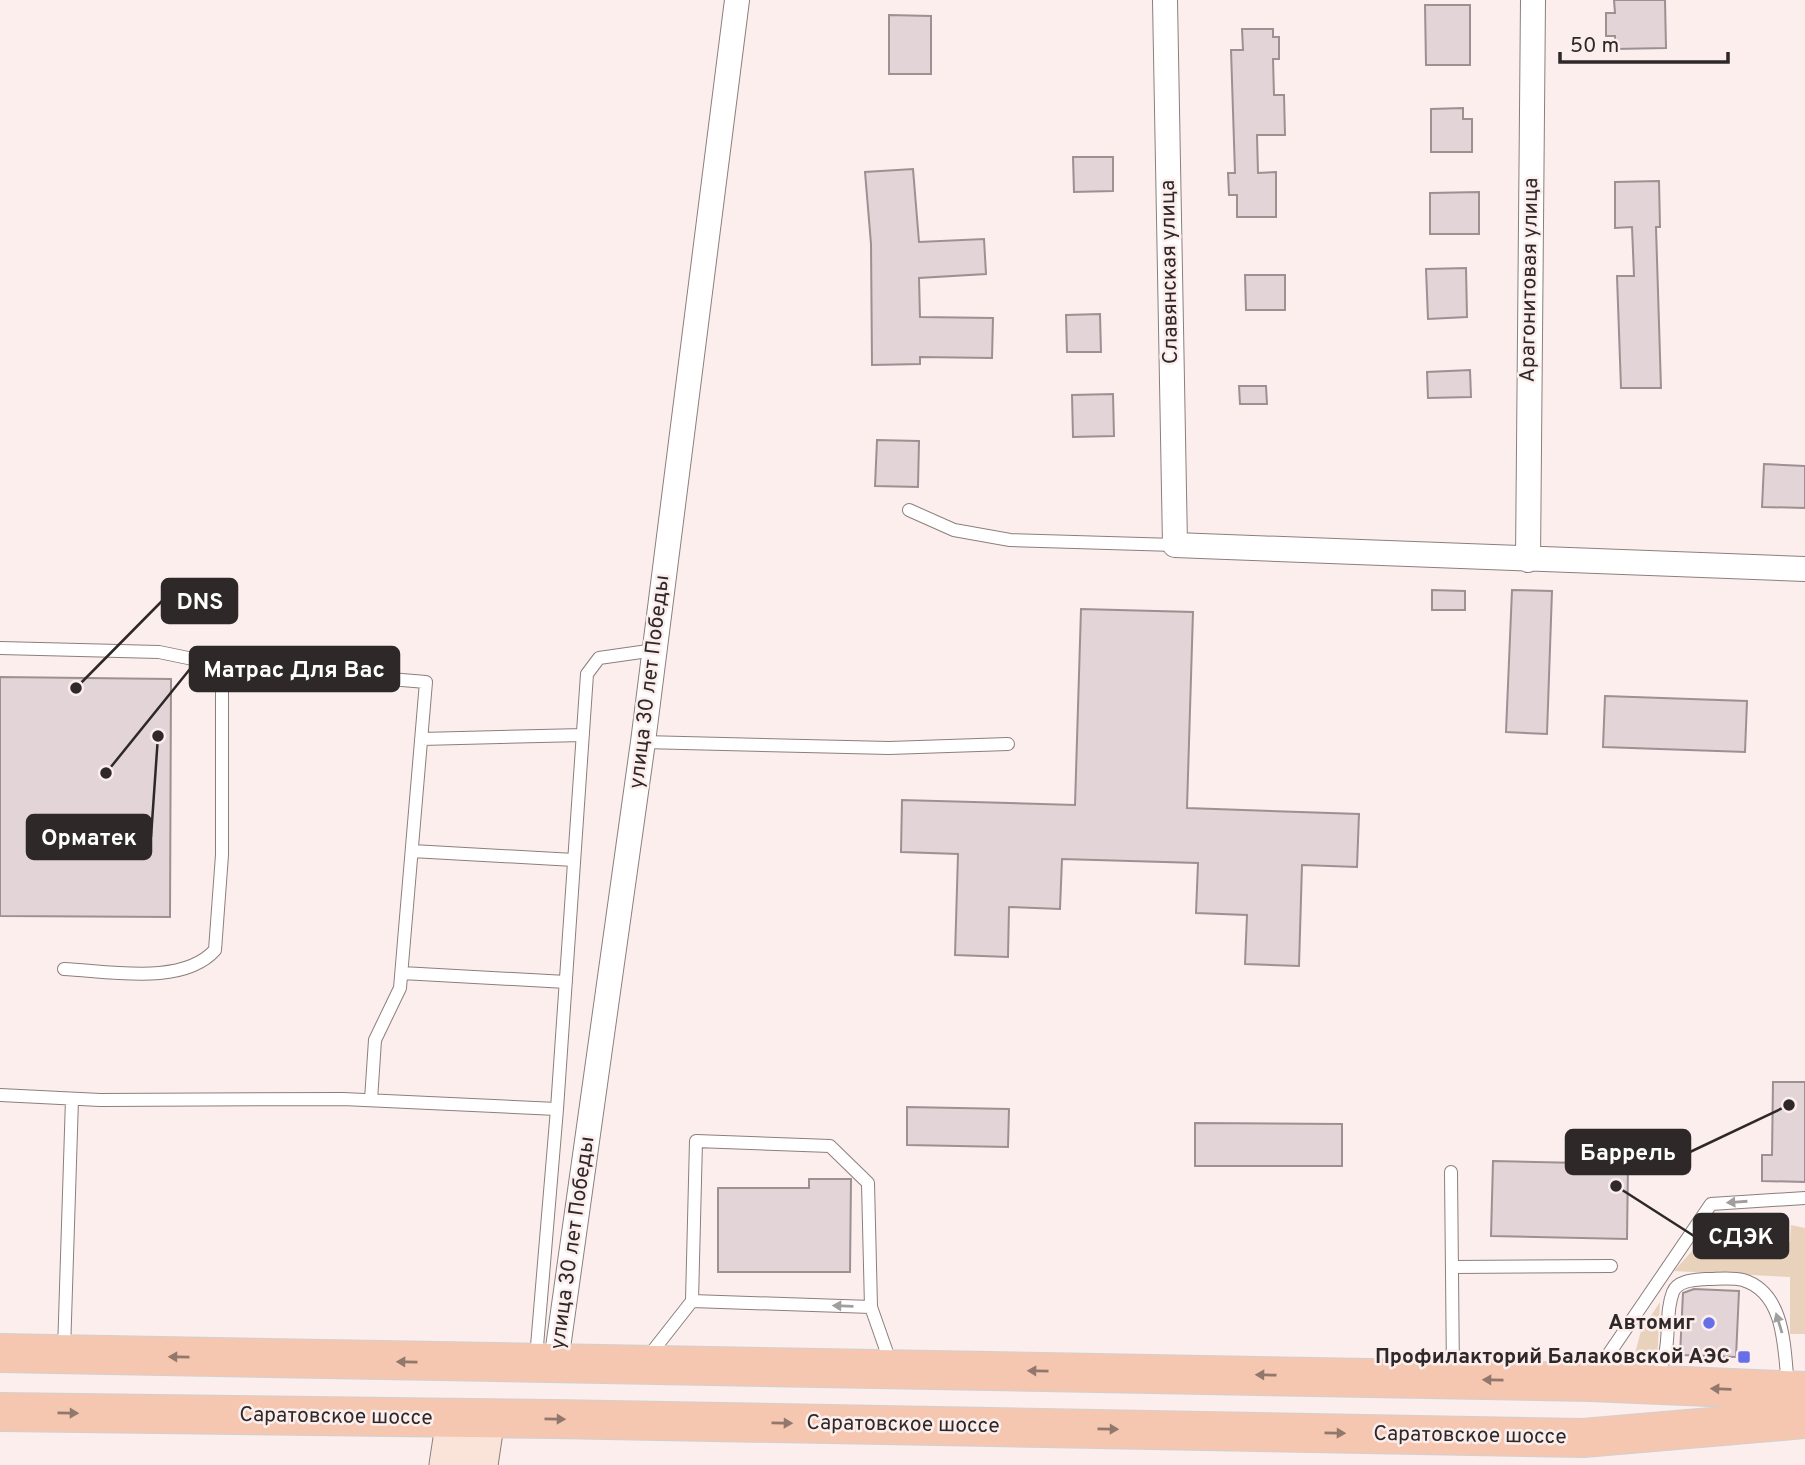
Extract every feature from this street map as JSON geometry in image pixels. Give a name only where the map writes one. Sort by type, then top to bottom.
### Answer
[{"type":"main road","points":[[0,1353],[1590,1382],[1646,1386],[1795,1405]]},
{"type":"main road","points":[[475,1363],[470,1419],[480,1465]]},
{"type":"main road","name":"Саратовское шоссе","points":[[0,1412],[1583,1438],[1795,1405]]},
{"type":"main road","points":[[447,1465],[470,1419]]},
{"type":"street","name":"улица 30 лет Победы","points":[[546,1362],[643,742],[737,0]]},
{"type":"street","name":"Славянская улица","points":[[1166,0],[1175,545]]},
{"type":"street","name":"Арагонитовая улица","points":[[1528,560],[1533,0]]},
{"type":"street","points":[[1175,545],[1805,569]]},
{"type":"lane","points":[[909,510],[954,530],[1010,540],[1175,545]]},
{"type":"lane","points":[[0,648],[159,652],[222,665],[426,682],[402,973],[400,988],[376,1040],[371,1100]]},
{"type":"lane","points":[[546,1362],[557,1109],[587,674],[599,658],[655,650]]},
{"type":"lane","points":[[64,969],[172,973],[201,962],[215,950],[222,855],[222,665]]},
{"type":"lane","points":[[421,739],[583,736]]},
{"type":"lane","points":[[643,742],[889,748],[1008,744]]},
{"type":"lane","points":[[412,851],[574,860]]},
{"type":"lane","points":[[402,973],[566,982]]},
{"type":"lane","points":[[0,1095],[72,1099],[371,1100],[557,1109]]},
{"type":"lane","points":[[64,1354],[72,1099]]},
{"type":"lane","points":[[643,1363],[692,1301],[696,1140],[830,1146],[868,1183],[871,1307],[892,1368]]},
{"type":"lane","points":[[1451,1172],[1453,1379]]},
{"type":"lane","points":[[1590,1382],[1711,1204],[1805,1198]]},
{"type":"lane","points":[[1452,1268],[1611,1266]]},
{"type":"lane","points":[[1646,1386],[1661,1367],[1668,1343],[1673,1291],[1680,1283],[1740,1279],[1758,1286],[1777,1315],[1795,1405]]},
{"type":"lane","points":[[692,1301],[871,1307]]},
{"type":"shaded area","points":[[1771,1221],[1771,1238],[1790,1242],[1791,1225],[1805,1228],[1805,1334],[1790,1334],[1790,1277],[1674,1271],[1701,1241],[1724,1223]]},
{"type":"shaded area","points":[[1660,1302],[1657,1364],[1632,1364],[1641,1331]]},
{"type":"building","points":[[1614,0],[1665,0],[1666,48],[1615,49],[1615,36],[1606,36],[1606,13],[1615,13]]},
{"type":"building","points":[[1425,5],[1470,5],[1470,65],[1426,65]]},
{"type":"building","points":[[889,15],[931,16],[931,74],[889,74]]},
{"type":"building","points":[[1242,29],[1273,29],[1273,37],[1279,37],[1279,59],[1273,59],[1274,95],[1284,95],[1285,135],[1257,135],[1258,173],[1276,172],[1276,217],[1237,217],[1237,195],[1229,195],[1228,173],[1235,173],[1231,50],[1243,50]]},
{"type":"building","points":[[1463,108],[1463,119],[1472,119],[1472,152],[1431,152],[1431,109]]},
{"type":"building","points":[[1073,157],[1113,157],[1113,191],[1074,192]]},
{"type":"building","points":[[913,169],[919,242],[984,239],[986,274],[919,278],[920,317],[993,318],[992,358],[920,357],[920,364],[872,365],[871,244],[865,172]]},
{"type":"building","points":[[1659,181],[1660,227],[1656,227],[1661,388],[1621,388],[1617,276],[1634,276],[1632,227],[1615,228],[1615,182]]},
{"type":"building","points":[[1479,192],[1479,234],[1430,234],[1430,193]]},
{"type":"building","points":[[1466,268],[1467,317],[1428,319],[1426,269]]},
{"type":"building","points":[[1245,275],[1285,275],[1285,310],[1246,310]]},
{"type":"building","points":[[1100,314],[1101,352],[1067,352],[1066,315]]},
{"type":"building","points":[[1470,370],[1471,397],[1428,398],[1427,372]]},
{"type":"building","points":[[1239,386],[1266,386],[1267,404],[1240,404]]},
{"type":"building","points":[[1113,394],[1114,436],[1073,437],[1072,395]]},
{"type":"building","points":[[877,440],[919,441],[918,487],[875,486]]},
{"type":"building","points":[[1764,464],[1805,466],[1805,508],[1762,507]]},
{"type":"building","points":[[1432,590],[1465,591],[1465,610],[1432,610]]},
{"type":"building","points":[[1512,590],[1552,591],[1547,734],[1506,732]]},
{"type":"building","points":[[1081,609],[1193,612],[1187,808],[1359,814],[1357,867],[1302,865],[1299,966],[1245,964],[1247,915],[1196,913],[1198,863],[1062,859],[1060,909],[1009,907],[1008,957],[955,955],[958,854],[901,852],[902,800],[1075,805]]},
{"type":"building","points":[[0,677],[171,679],[170,917],[0,916]]},
{"type":"building","points":[[1605,696],[1747,701],[1745,752],[1603,747]]},
{"type":"building","points":[[1773,1082],[1805,1082],[1805,1182],[1762,1181],[1762,1155],[1772,1155]]},
{"type":"building","points":[[907,1107],[1009,1109],[1008,1147],[907,1145]]},
{"type":"building","points":[[1195,1123],[1342,1124],[1342,1166],[1195,1166]]},
{"type":"building","points":[[1493,1161],[1628,1164],[1627,1239],[1491,1236]]},
{"type":"building","points":[[809,1179],[851,1179],[850,1272],[718,1272],[718,1188],[809,1188]]},
{"type":"building","name":"Автомиг","points":[[1694,1289],[1739,1291],[1736,1357],[1680,1355],[1683,1293]]},
{"type":"place","name":"DNS","points":[[76,688]]},
{"type":"place","name":"Орматек","points":[[158,736]]},
{"type":"place","name":"Матрас Для Вас","points":[[106,773]]},
{"type":"place","name":"Баррель","points":[[1789,1105]]},
{"type":"place","name":"СДЭК","points":[[1616,1186]]},
{"type":"place","name":"Автомиг","points":[[1709,1323]]},
{"type":"place","name":"Профилакторий Балаковской АЭС","points":[[1744,1357]]}]
